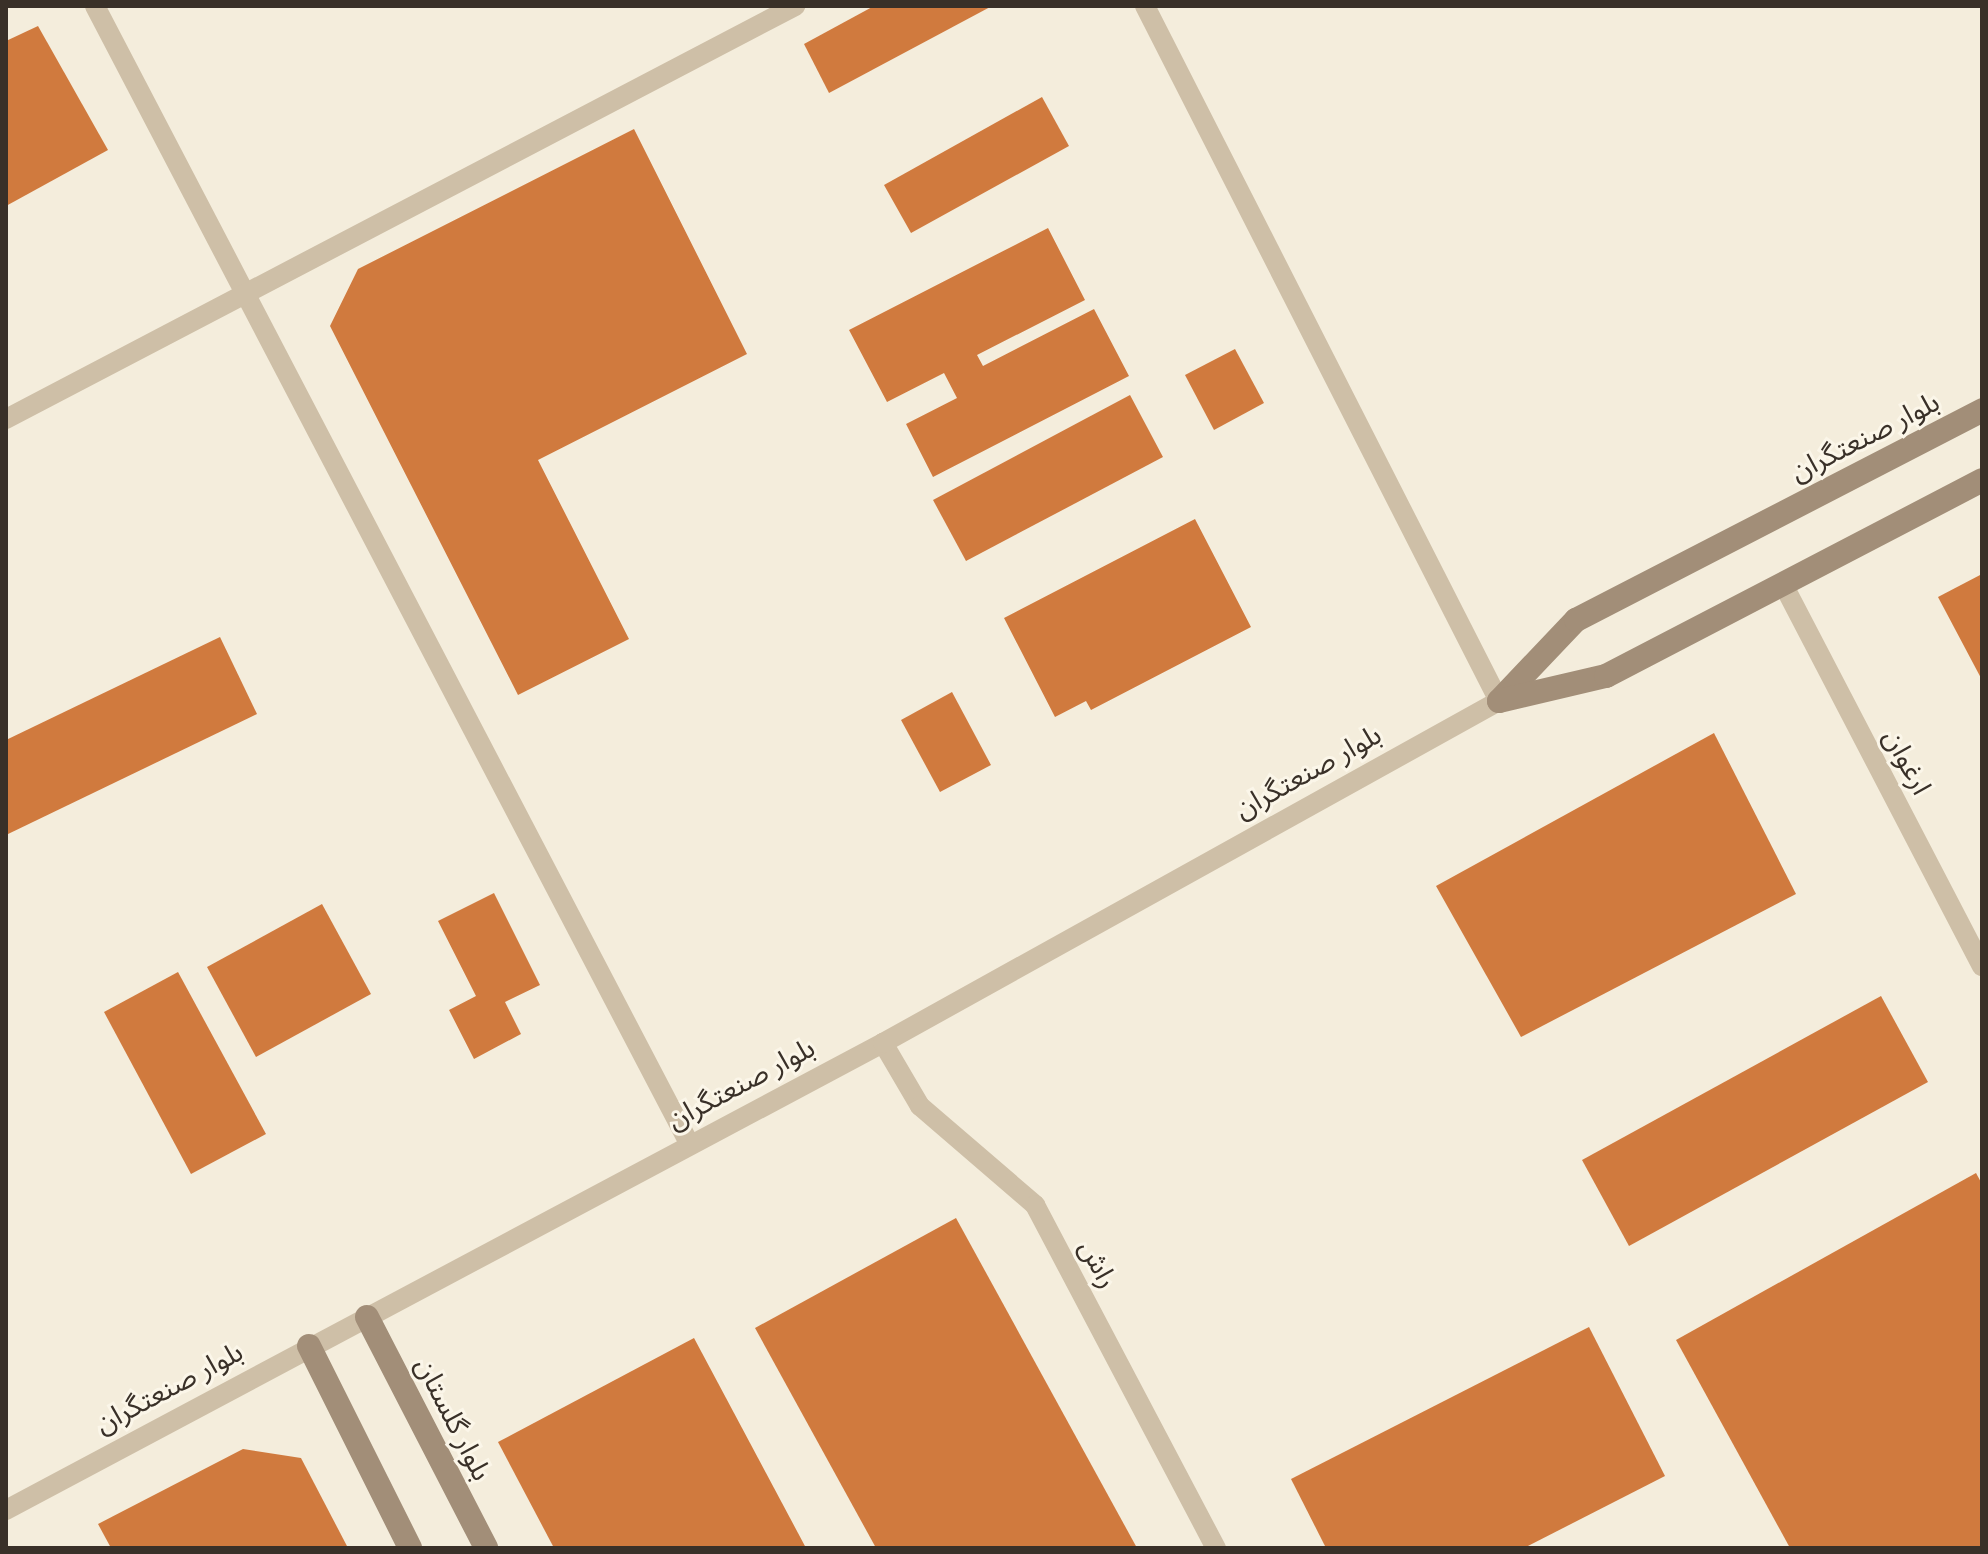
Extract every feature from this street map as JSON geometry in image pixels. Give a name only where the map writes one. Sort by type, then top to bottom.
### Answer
[{"type":"street","name":"بلوار صنعتگران","points":[[1499,701],[1576,620],[1982,410]]},
{"type":"street","name":"بلوار صنعتگران","points":[[1499,701],[1606,676],[1982,480]]},
{"type":"street","name":"بلوار گلستان","points":[[367,1317],[486,1548]]},
{"type":"street","points":[[309,1346],[410,1548]]},
{"type":"lane","points":[[95,6],[690,1145]]},
{"type":"lane","points":[[6,419],[795,6]]},
{"type":"lane","points":[[1145,6],[1499,701]]},
{"type":"lane","name":"ارغوان","points":[[1783,584],[1982,966]]},
{"type":"lane","name":"بلوار صنعتگران","points":[[6,1510],[883,1043],[1499,701]]},
{"type":"lane","name":"راش","points":[[883,1043],[920,1106],[1035,1205],[1216,1548]]},
{"type":"building","points":[[874,6],[992,6],[829,93],[804,44]]},
{"type":"building","points":[[38,26],[108,150],[6,206],[6,41]]},
{"type":"building","points":[[1042,97],[1069,146],[911,233],[884,185]]},
{"type":"building","points":[[634,129],[747,354],[538,460],[629,639],[518,695],[330,326],[358,269]]},
{"type":"building","points":[[1048,228],[1085,300],[977,355],[983,366],[1094,309],[1129,376],[933,477],[906,424],[957,398],[944,373],[887,402],[849,330]]},
{"type":"building","points":[[1235,349],[1264,403],[1214,430],[1185,375]]},
{"type":"building","points":[[1130,395],[1163,457],[966,561],[933,500]]},
{"type":"building","points":[[1195,519],[1251,627],[1091,710],[1086,701],[1055,717],[1004,618]]},
{"type":"building","points":[[1982,574],[1982,680],[1938,597]]},
{"type":"building","points":[[220,637],[257,714],[6,835],[6,740]]},
{"type":"building","points":[[952,692],[991,765],[940,792],[901,720]]},
{"type":"building","points":[[1714,733],[1796,894],[1521,1037],[1436,886]]},
{"type":"building","points":[[494,893],[540,985],[505,1002],[521,1034],[474,1059],[449,1010],[476,996],[438,921]]},
{"type":"building","points":[[322,904],[371,994],[256,1057],[207,967]]},
{"type":"building","points":[[178,972],[266,1134],[191,1174],[104,1012]]},
{"type":"building","points":[[1881,996],[1928,1082],[1629,1246],[1582,1160]]},
{"type":"building","points":[[1976,1173],[1982,1184],[1982,1548],[1790,1548],[1676,1340]]},
{"type":"building","points":[[956,1218],[1137,1548],[876,1548],[755,1328]]},
{"type":"building","points":[[1589,1327],[1665,1476],[1524,1548],[1326,1548],[1291,1479]]},
{"type":"building","points":[[694,1338],[806,1548],[554,1548],[498,1442]]},
{"type":"building","points":[[243,1449],[301,1458],[348,1548],[111,1548],[98,1524]]}]
